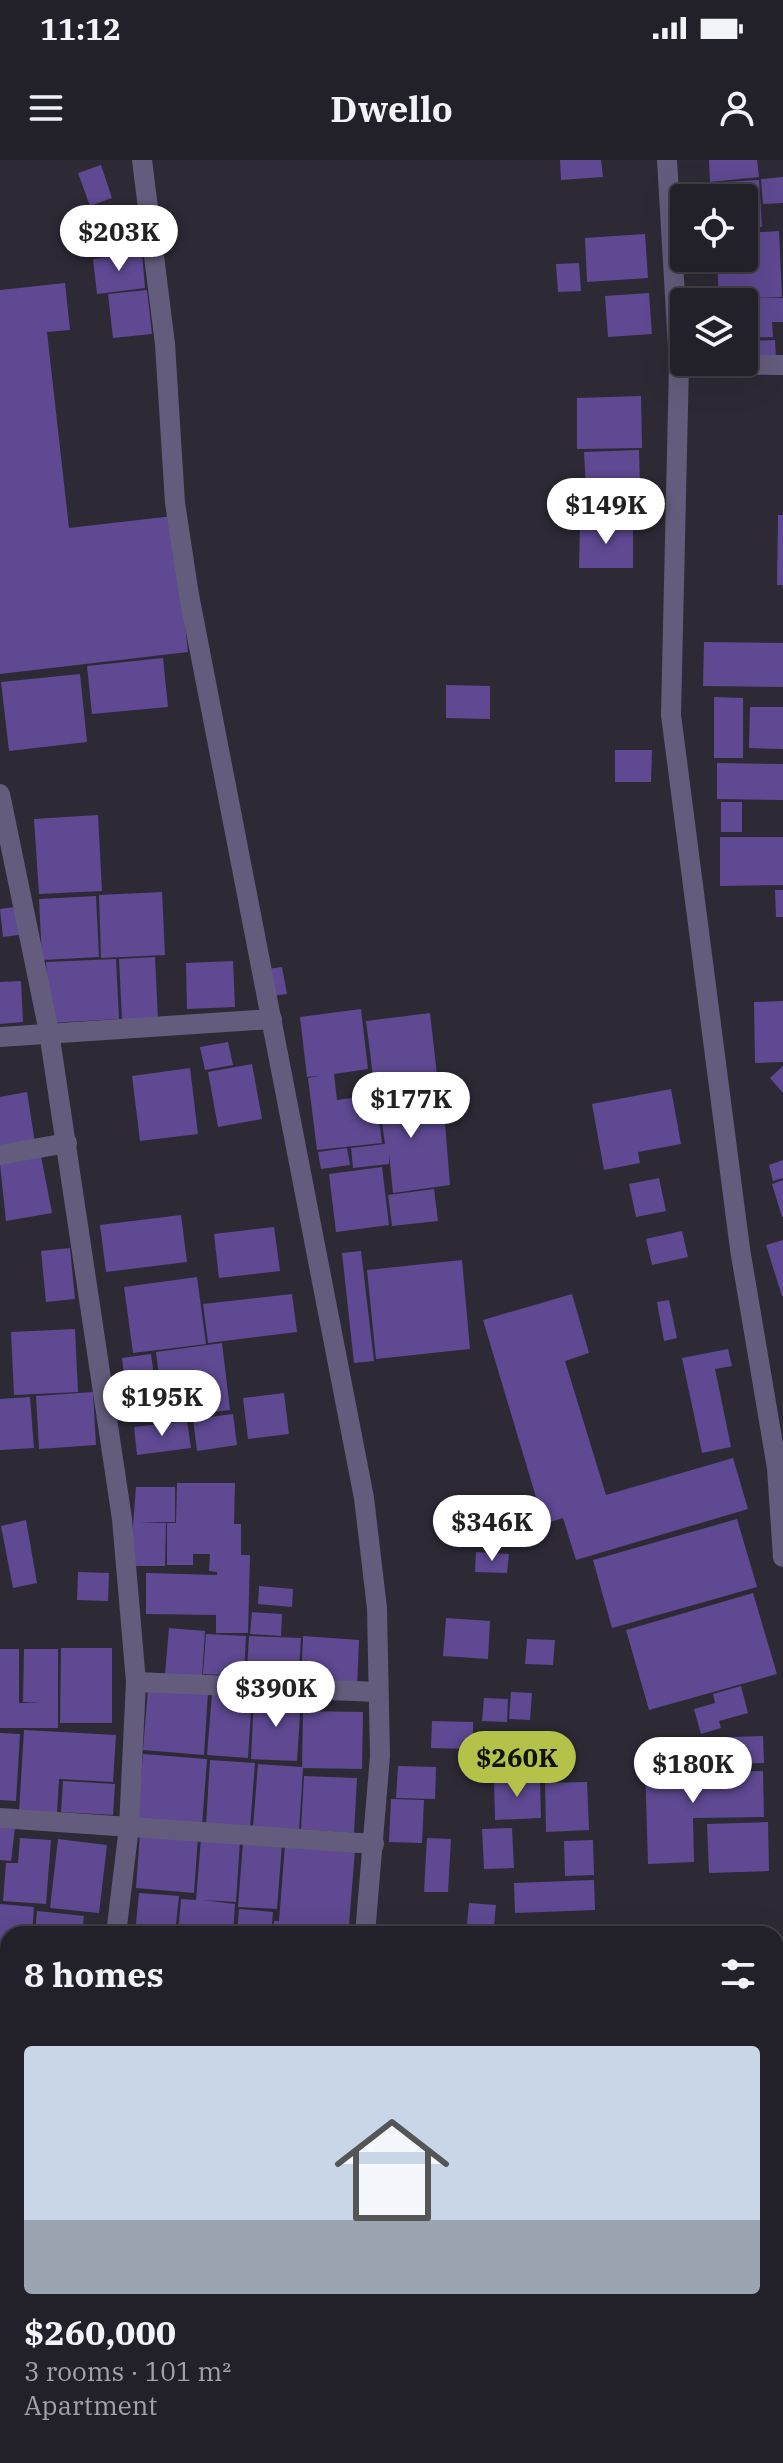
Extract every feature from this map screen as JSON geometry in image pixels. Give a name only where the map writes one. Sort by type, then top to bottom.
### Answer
[{"type":"street","points":[[142,160],[165,344],[175,503],[189,595],[364,1498],[377,1608],[380,1756],[366,1926]]},
{"type":"street","points":[[667,160],[675,288]]},
{"type":"street","points":[[758,365],[783,365]]},
{"type":"street","points":[[679,376],[671,715],[740,1249],[780,1468],[783,1557]]},
{"type":"street","points":[[0,794],[49,1032],[117,1470],[136,1682],[129,1827],[117,1926]]},
{"type":"street","points":[[0,1037],[272,1019]]},
{"type":"street","points":[[0,1155],[67,1143]]},
{"type":"street","points":[[136,1682],[378,1692]]},
{"type":"street","points":[[0,1818],[374,1844]]},
{"type":"building","points":[[560,160],[601,160],[603,177],[561,180]]},
{"type":"building","points":[[709,160],[757,160],[759,177],[710,182]]},
{"type":"building","points":[[101,165],[112,198],[90,206],[78,173]]},
{"type":"building","points":[[783,177],[783,203],[763,204],[761,179]]},
{"type":"building","points":[[759,180],[762,227],[758,227],[758,184],[709,183]]},
{"type":"building","points":[[779,231],[782,297],[758,298],[758,288],[718,288],[718,272],[758,272],[758,232]]},
{"type":"building","points":[[645,234],[648,278],[587,282],[585,238]]},
{"type":"building","points":[[142,253],[145,288],[97,294],[93,259]]},
{"type":"building","points":[[579,263],[581,291],[558,292],[556,264]]},
{"type":"building","points":[[65,283],[70,330],[47,332],[69,528],[173,516],[188,652],[0,674],[0,290]]},
{"type":"building","points":[[147,290],[152,334],[113,338],[108,294]]},
{"type":"building","points":[[649,293],[652,334],[608,337],[605,296]]},
{"type":"building","points":[[758,298],[783,298],[783,322],[772,322],[773,337],[758,338]]},
{"type":"building","points":[[775,340],[776,358],[758,359],[758,341]]},
{"type":"building","points":[[641,396],[642,448],[577,449],[577,398]]},
{"type":"building","points":[[639,450],[640,487],[586,489],[584,452]]},
{"type":"building","points":[[778,515],[783,515],[783,585],[777,585]]},
{"type":"building","points":[[580,523],[633,524],[633,568],[579,568]]},
{"type":"building","points":[[704,642],[783,643],[783,687],[703,686]]},
{"type":"building","points":[[163,658],[168,707],[92,714],[87,666]]},
{"type":"building","points":[[80,674],[87,742],[9,751],[1,682]]},
{"type":"building","points":[[446,685],[490,686],[490,719],[446,718]]},
{"type":"building","points":[[714,697],[743,698],[743,758],[714,758]]},
{"type":"building","points":[[750,707],[783,707],[783,749],[749,748]]},
{"type":"building","points":[[615,750],[652,750],[651,782],[615,782]]},
{"type":"building","points":[[717,763],[783,764],[783,800],[717,799]]},
{"type":"building","points":[[721,802],[742,802],[742,832],[721,832]]},
{"type":"building","points":[[98,815],[102,891],[39,894],[34,819]]},
{"type":"building","points":[[720,837],[783,837],[783,885],[720,886]]},
{"type":"building","points":[[775,890],[783,890],[783,917],[776,917]]},
{"type":"building","points":[[162,892],[165,955],[101,958],[99,895]]},
{"type":"building","points":[[96,896],[99,957],[42,960],[39,899]]},
{"type":"building","points":[[22,906],[26,934],[3,937],[0,909]]},
{"type":"building","points":[[155,957],[158,1019],[122,1020],[119,959]]},
{"type":"building","points":[[116,959],[119,1019],[50,1023],[46,962]]},
{"type":"building","points":[[233,961],[235,1007],[187,1009],[186,963]]},
{"type":"building","points":[[282,967],[287,994],[272,996],[268,969]]},
{"type":"building","points":[[21,981],[23,1022],[0,1024],[0,982]]},
{"type":"building","points":[[783,1001],[783,1062],[755,1063],[754,1002]]},
{"type":"building","points":[[361,1009],[368,1069],[334,1074],[337,1100],[376,1095],[382,1143],[317,1150],[308,1078],[319,1076],[307,1077],[300,1017]]},
{"type":"building","points":[[430,1013],[438,1084],[375,1092],[366,1021]]},
{"type":"building","points":[[228,1042],[233,1065],[205,1070],[200,1047]]},
{"type":"building","points":[[252,1064],[262,1119],[218,1127],[208,1072]]},
{"type":"building","points":[[783,1066],[783,1093],[770,1078]]},
{"type":"building","points":[[190,1068],[198,1134],[140,1141],[132,1076]]},
{"type":"building","points":[[442,1086],[450,1185],[393,1193],[389,1154],[389,1164],[353,1168],[351,1148],[385,1144],[378,1094]]},
{"type":"building","points":[[671,1089],[681,1144],[638,1152],[640,1163],[604,1170],[592,1104]]},
{"type":"building","points":[[27,1092],[35,1143],[0,1149],[0,1097]]},
{"type":"building","points":[[347,1148],[350,1165],[321,1169],[318,1152]]},
{"type":"building","points":[[41,1156],[52,1213],[6,1221],[0,1164]]},
{"type":"building","points":[[783,1160],[783,1178],[773,1181],[769,1165]]},
{"type":"building","points":[[382,1167],[389,1225],[336,1232],[329,1174]]},
{"type":"building","points":[[659,1178],[666,1211],[636,1217],[629,1184]]},
{"type":"building","points":[[783,1180],[783,1217],[782,1217],[772,1184]]},
{"type":"building","points":[[434,1189],[438,1221],[392,1226],[388,1195]]},
{"type":"building","points":[[181,1215],[187,1262],[106,1272],[100,1225]]},
{"type":"building","points":[[274,1227],[280,1271],[219,1278],[214,1234]]},
{"type":"building","points":[[682,1231],[688,1257],[652,1265],[646,1239]]},
{"type":"building","points":[[783,1240],[783,1296],[782,1296],[766,1245]]},
{"type":"building","points":[[70,1248],[75,1299],[46,1302],[41,1251]]},
{"type":"building","points":[[361,1251],[374,1361],[354,1363],[342,1253]]},
{"type":"building","points":[[462,1260],[470,1349],[376,1359],[367,1270]]},
{"type":"building","points":[[197,1277],[206,1344],[133,1353],[124,1287]]},
{"type":"building","points":[[292,1294],[297,1332],[208,1343],[203,1304]]},
{"type":"building","points":[[572,1294],[589,1353],[565,1361],[606,1495],[733,1458],[748,1509],[576,1560],[563,1518],[544,1524],[483,1320]]},
{"type":"building","points":[[669,1300],[677,1338],[664,1341],[657,1302]]},
{"type":"building","points":[[75,1329],[78,1392],[14,1395],[11,1332]]},
{"type":"building","points":[[222,1343],[230,1410],[164,1418],[156,1352]]},
{"type":"building","points":[[728,1349],[732,1366],[715,1369],[731,1447],[702,1453],[682,1358]]},
{"type":"building","points":[[151,1354],[160,1419],[130,1422],[122,1358]]},
{"type":"building","points":[[93,1392],[96,1445],[39,1449],[36,1396]]},
{"type":"building","points":[[284,1393],[289,1434],[248,1439],[243,1398]]},
{"type":"building","points":[[30,1397],[34,1448],[0,1450],[0,1399]]},
{"type":"building","points":[[233,1414],[237,1445],[197,1451],[193,1419]]},
{"type":"building","points":[[187,1421],[191,1448],[137,1455],[134,1427]]},
{"type":"building","points":[[177,1483],[235,1483],[234,1524],[241,1524],[241,1555],[250,1555],[248,1633],[216,1633],[216,1615],[146,1614],[146,1573],[217,1575],[217,1572],[209,1571],[210,1554],[193,1554],[193,1565],[167,1565],[167,1523],[176,1523]]},
{"type":"building","points":[[136,1487],[175,1487],[175,1522],[139,1522],[166,1523],[165,1566],[130,1566]]},
{"type":"building","points":[[737,1519],[757,1587],[612,1628],[593,1560]]},
{"type":"building","points":[[26,1520],[37,1583],[13,1588],[1,1526]]},
{"type":"building","points":[[476,1552],[509,1554],[507,1573],[475,1572]]},
{"type":"building","points":[[78,1572],[109,1573],[108,1601],[77,1600]]},
{"type":"building","points":[[259,1586],[293,1589],[292,1607],[258,1604]]},
{"type":"building","points":[[753,1593],[777,1674],[649,1710],[626,1630]]},
{"type":"building","points":[[252,1612],[282,1614],[281,1636],[250,1634]]},
{"type":"building","points":[[446,1618],[490,1621],[488,1659],[443,1656]]},
{"type":"building","points":[[169,1628],[205,1631],[202,1677],[165,1674]]},
{"type":"building","points":[[206,1634],[246,1636],[244,1676],[203,1674]]},
{"type":"building","points":[[249,1636],[301,1638],[298,1686],[246,1683]]},
{"type":"building","points":[[303,1636],[359,1640],[357,1688],[301,1684]]},
{"type":"building","points":[[527,1639],[555,1640],[553,1665],[525,1664]]},
{"type":"building","points":[[61,1648],[112,1648],[112,1723],[60,1723]]},
{"type":"building","points":[[0,1649],[19,1649],[19,1703],[41,1703],[23,1702],[24,1649],[58,1649],[58,1728],[0,1728]]},
{"type":"building","points":[[741,1686],[748,1713],[719,1721],[721,1728],[701,1734],[694,1709],[715,1703],[713,1694]]},
{"type":"building","points":[[148,1688],[208,1692],[204,1755],[143,1750]]},
{"type":"building","points":[[511,1692],[532,1693],[530,1720],[509,1719]]},
{"type":"building","points":[[212,1694],[252,1696],[248,1758],[207,1755]]},
{"type":"building","points":[[254,1696],[301,1699],[297,1761],[251,1759]]},
{"type":"building","points":[[484,1698],[508,1699],[507,1722],[482,1721]]},
{"type":"building","points":[[303,1711],[363,1712],[362,1769],[303,1768],[299,1831],[253,1827],[258,1764],[302,1767]]},
{"type":"building","points":[[432,1721],[473,1722],[473,1749],[431,1748]]},
{"type":"building","points":[[24,1730],[116,1735],[113,1782],[59,1779],[57,1814],[19,1812]]},
{"type":"building","points":[[0,1733],[20,1734],[16,1801],[0,1800]]},
{"type":"building","points":[[763,1736],[764,1763],[700,1765],[700,1738]]},
{"type":"building","points":[[143,1754],[207,1759],[202,1826],[137,1821]]},
{"type":"building","points":[[210,1760],[255,1763],[250,1828],[206,1825]]},
{"type":"building","points":[[691,1760],[692,1782],[693,1773],[763,1771],[764,1817],[693,1818],[694,1862],[648,1864],[645,1762]]},
{"type":"building","points":[[398,1766],[436,1767],[435,1799],[396,1798]]},
{"type":"building","points":[[304,1776],[357,1778],[354,1833],[301,1829]]},
{"type":"building","points":[[540,1779],[541,1818],[495,1820],[494,1780]]},
{"type":"building","points":[[63,1781],[115,1784],[113,1815],[61,1812]]},
{"type":"building","points":[[587,1782],[589,1830],[546,1832],[545,1783]]},
{"type":"building","points":[[391,1799],[424,1800],[422,1843],[389,1842]]},
{"type":"building","points":[[768,1822],[769,1871],[709,1873],[707,1824]]},
{"type":"building","points":[[0,1826],[15,1828],[11,1861],[0,1860]]},
{"type":"building","points":[[512,1828],[514,1868],[484,1869],[482,1829]]},
{"type":"building","points":[[140,1832],[198,1837],[194,1893],[136,1888]]},
{"type":"building","points":[[20,1838],[51,1840],[46,1904],[3,1901],[6,1863],[18,1863]]},
{"type":"building","points":[[201,1838],[240,1840],[236,1902],[203,1900],[235,1904],[234,1926],[179,1926],[181,1899],[196,1900]]},
{"type":"building","points":[[427,1838],[451,1839],[448,1892],[424,1892]]},
{"type":"building","points":[[58,1839],[107,1845],[99,1913],[50,1908]]},
{"type":"building","points":[[593,1840],[594,1875],[565,1876],[564,1841]]},
{"type":"building","points":[[243,1842],[282,1844],[277,1909],[238,1907]]},
{"type":"building","points":[[285,1845],[355,1850],[349,1925],[274,1926],[274,1921],[279,1921]]},
{"type":"building","points":[[594,1880],[595,1910],[515,1913],[514,1883]]},
{"type":"building","points":[[139,1893],[179,1896],[176,1926],[136,1926]]},
{"type":"building","points":[[469,1903],[496,1905],[494,1926],[467,1926]]},
{"type":"building","points":[[0,1904],[34,1907],[33,1926],[0,1926]]},
{"type":"building","points":[[239,1909],[273,1912],[272,1926],[238,1926]]},
{"type":"building","points":[[37,1911],[84,1916],[83,1926],[36,1926]]}]
